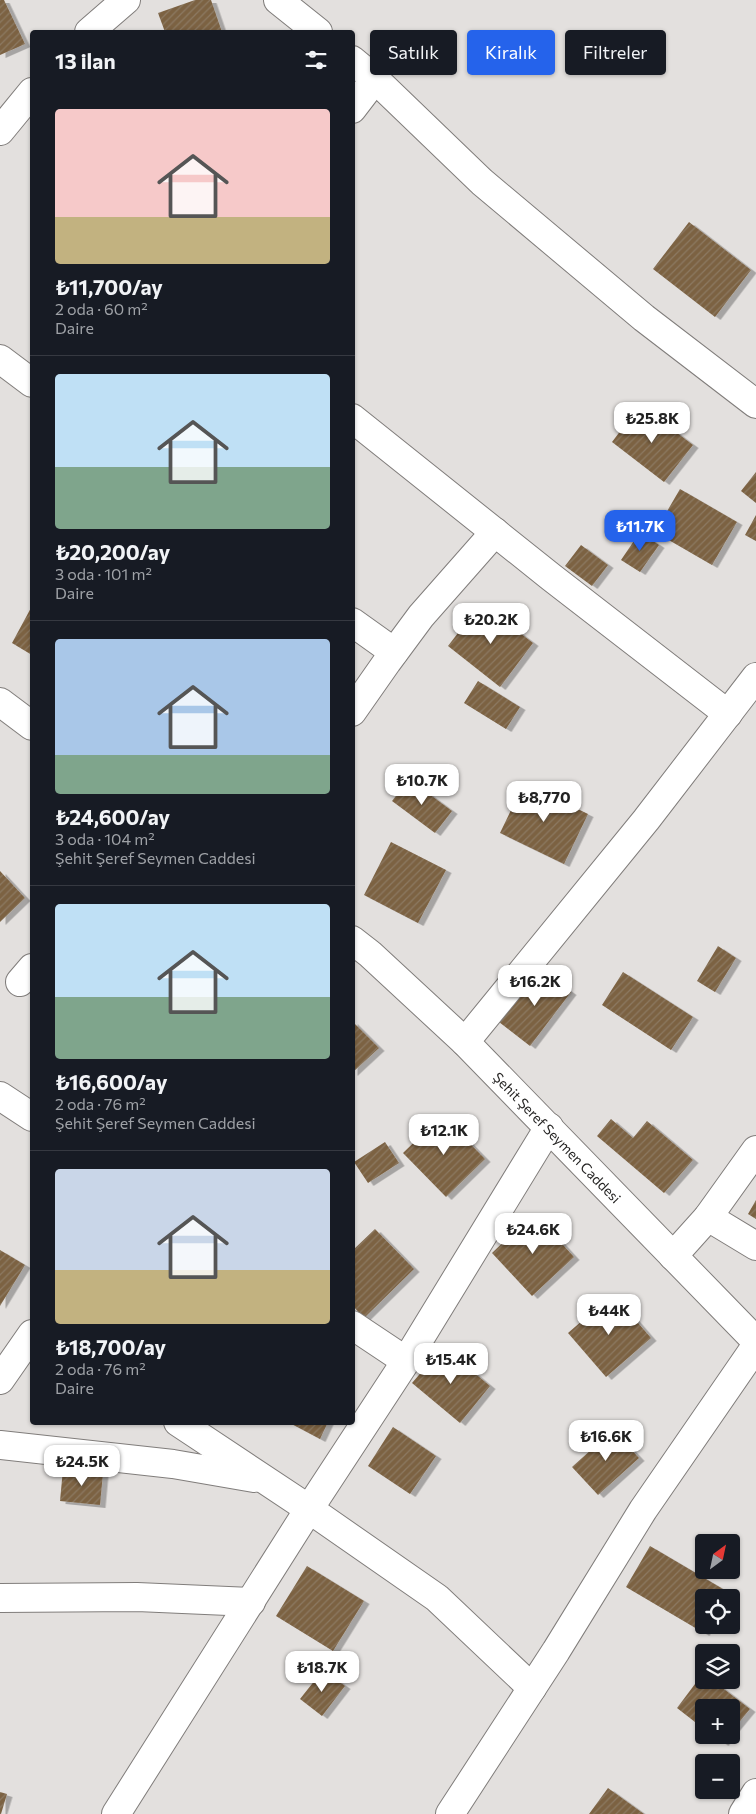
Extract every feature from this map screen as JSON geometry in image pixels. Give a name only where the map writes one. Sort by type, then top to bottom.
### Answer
[{"type":"street","points":[[91,30],[126,0]]},
{"type":"street","points":[[278,0],[316,30]]},
{"type":"street","points":[[355,62],[375,79],[482,182],[644,318],[756,404]]},
{"type":"street","points":[[355,105],[375,79]]},
{"type":"street","points":[[0,131],[30,94]]},
{"type":"street","points":[[0,359],[30,382]]},
{"type":"street","points":[[355,420],[728,714]]},
{"type":"street","points":[[355,708],[427,609],[495,532]]},
{"type":"street","points":[[355,624],[394,652]]},
{"type":"street","points":[[465,1042],[646,820],[756,677]]},
{"type":"street","points":[[0,702],[30,724]]},
{"type":"street","name":"Şehit Şeref Seymen Caddesi","points":[[355,942],[377,960],[465,1042],[756,1341]]},
{"type":"street","points":[[0,1096],[30,1116]]},
{"type":"street","points":[[116,1814],[309,1509],[406,1361],[549,1127]]},
{"type":"street","points":[[673,1256],[708,1217],[756,1150]]},
{"type":"street","points":[[708,1217],[756,1246]]},
{"type":"street","points":[[355,1327],[406,1361]]},
{"type":"street","points":[[0,1380],[30,1337]]},
{"type":"street","points":[[450,1814],[532,1688],[643,1510],[756,1346]]},
{"type":"street","points":[[182,1425],[309,1509],[437,1598],[532,1688]]},
{"type":"street","points":[[0,1445],[173,1464],[265,1480]]},
{"type":"street","points":[[0,1598],[137,1597],[251,1602]]},
{"type":"street","points":[[743,1814],[756,1793]]},
{"type":"building","points":[[0,0],[4,0],[25,44],[0,55]]},
{"type":"building","points":[[195,0],[211,0],[221,30],[164,30],[158,13]]},
{"type":"building","points":[[689,222],[751,270],[715,317],[653,269]]},
{"type":"building","points":[[640,405],[693,445],[664,482],[612,442]]},
{"type":"building","points":[[756,472],[756,503],[741,491]]},
{"type":"building","points":[[680,489],[737,522],[712,565],[655,532]]},
{"type":"building","points":[[756,515],[756,541],[745,535]]},
{"type":"building","points":[[640,532],[659,545],[640,572],[621,560]]},
{"type":"building","points":[[581,545],[608,565],[592,586],[565,566]]},
{"type":"building","points":[[481,603],[533,643],[500,687],[448,646]]},
{"type":"building","points":[[30,610],[30,654],[12,643]]},
{"type":"building","points":[[478,681],[520,707],[506,729],[464,703]]},
{"type":"building","points":[[409,779],[452,811],[435,833],[392,801]]},
{"type":"building","points":[[524,783],[588,814],[564,864],[500,833]]},
{"type":"building","points":[[391,842],[446,870],[418,923],[364,895]]},
{"type":"building","points":[[0,871],[25,898],[0,922]]},
{"type":"building","points":[[718,946],[736,958],[715,992],[697,981]]},
{"type":"building","points":[[540,969],[571,992],[530,1046],[499,1022]]},
{"type":"building","points":[[623,972],[693,1017],[671,1050],[602,1005]]},
{"type":"building","points":[[355,1024],[379,1048],[355,1070]]},
{"type":"building","points":[[442,1115],[485,1159],[446,1197],[403,1153]]},
{"type":"building","points":[[611,1119],[633,1138],[647,1121],[693,1160],[664,1193],[597,1136]]},
{"type":"building","points":[[385,1142],[399,1163],[368,1183],[355,1161]]},
{"type":"building","points":[[756,1200],[756,1219],[748,1214]]},
{"type":"building","points":[[534,1213],[574,1257],[532,1296],[492,1253]]},
{"type":"building","points":[[375,1229],[414,1269],[364,1318],[355,1308],[355,1248]]},
{"type":"building","points":[[0,1250],[25,1265],[0,1306]]},
{"type":"building","points":[[613,1294],[651,1338],[606,1377],[568,1333]]},
{"type":"building","points":[[443,1347],[490,1386],[460,1423],[412,1383]]},
{"type":"building","points":[[294,1425],[327,1425],[320,1439]]},
{"type":"building","points":[[393,1427],[436,1456],[410,1494],[368,1466]]},
{"type":"building","points":[[613,1430],[639,1458],[598,1495],[572,1467]]},
{"type":"building","points":[[63,1469],[103,1473],[100,1505],[60,1501]]},
{"type":"building","points":[[650,1546],[695,1573],[695,1579],[706,1579],[723,1589],[695,1589],[695,1628],[626,1587]]},
{"type":"building","points":[[307,1566],[364,1601],[333,1651],[276,1616]]},
{"type":"building","points":[[323,1670],[345,1686],[322,1716],[300,1699]]},
{"type":"building","points":[[695,1684],[695,1689],[724,1689],[737,1699],[695,1699],[695,1722],[677,1708]]},
{"type":"building","points":[[740,1701],[750,1709],[740,1721]]},
{"type":"building","points":[[608,1788],[644,1814],[589,1814]]},
{"type":"building","points":[[0,1792],[7,1794],[1,1814],[0,1814]]}]
